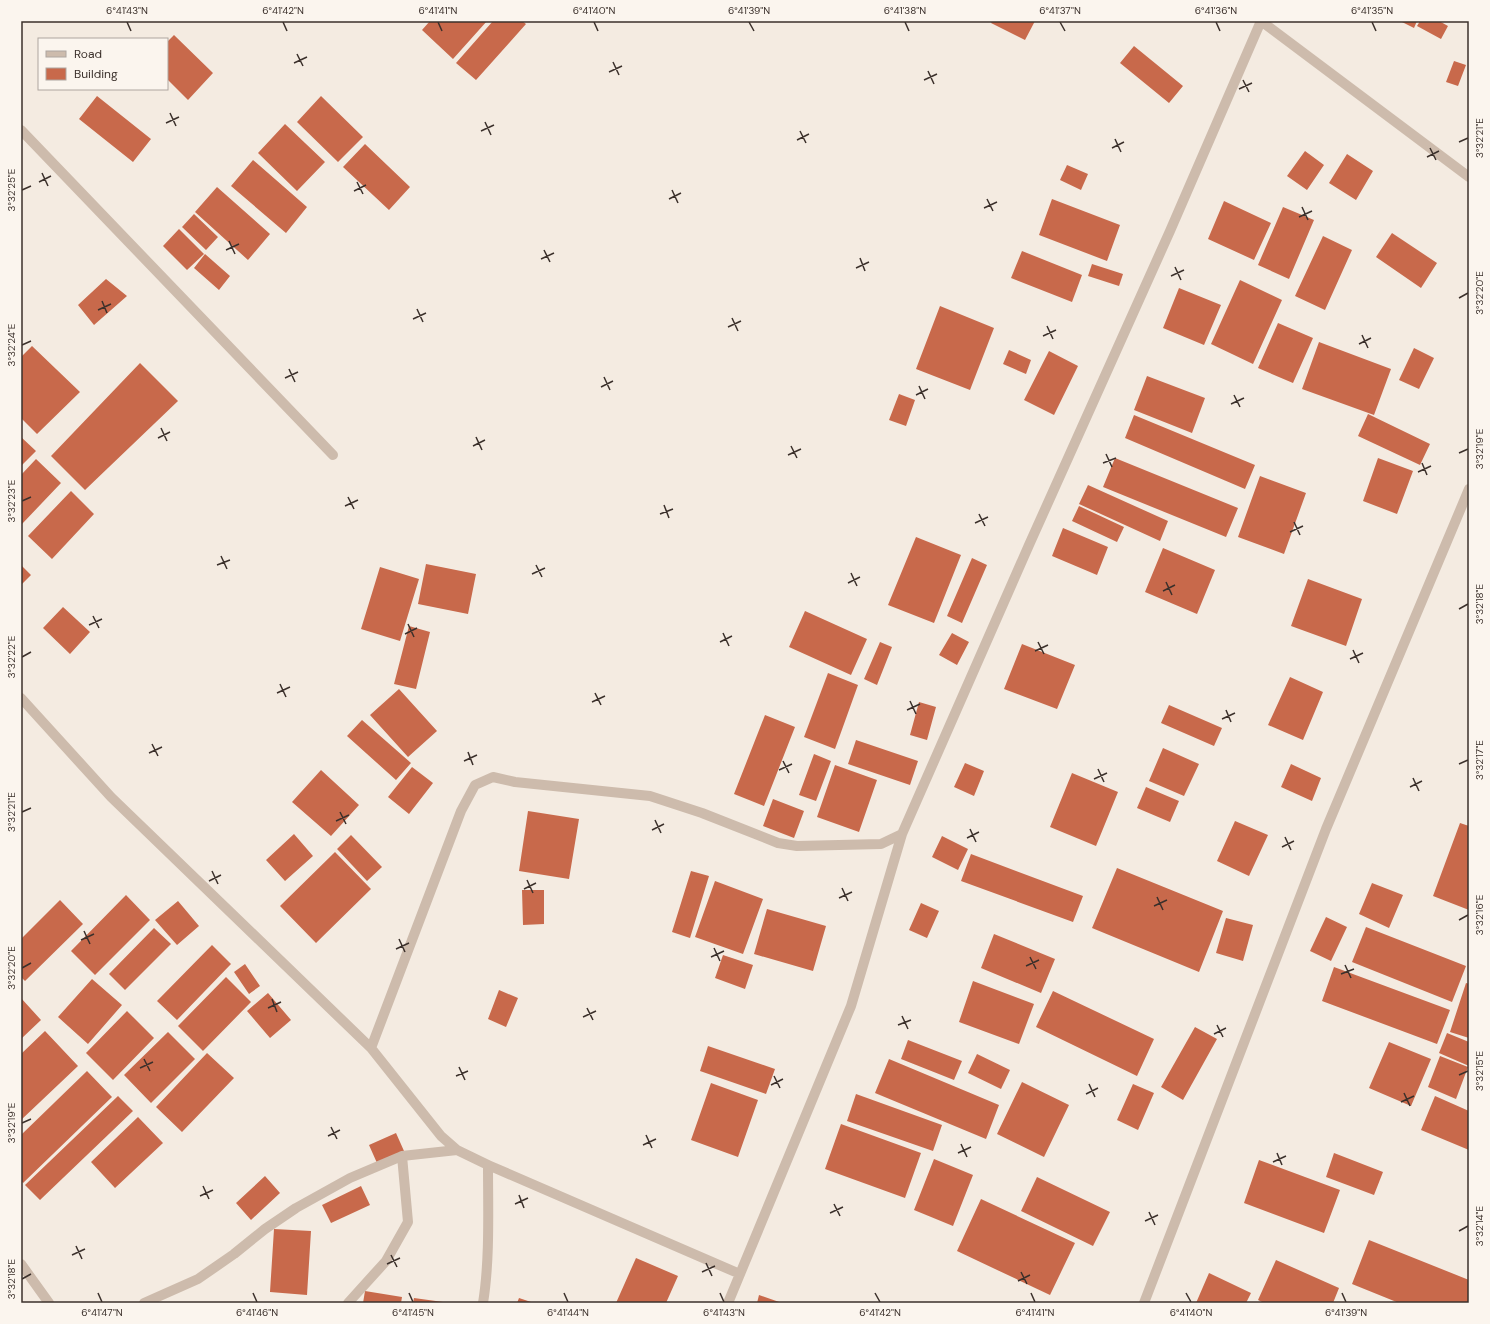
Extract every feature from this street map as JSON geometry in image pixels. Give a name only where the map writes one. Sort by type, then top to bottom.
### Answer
[{"type":"street","points":[[728,1303],[851,1006],[902,834],[1032,537],[1170,231],[1261,21],[1469,177]]},
{"type":"street","points":[[21,130],[333,455]]},
{"type":"street","points":[[1144,1303],[1326,829],[1469,489]]},
{"type":"street","points":[[21,698],[111,797],[371,1048],[441,1136],[457,1150],[488,1165],[740,1274]]},
{"type":"street","points":[[371,1048],[461,811],[475,785],[493,777],[515,782],[650,796],[702,813],[778,843],[797,846],[881,844],[902,834]]},
{"type":"street","points":[[144,1303],[198,1279],[296,1208],[350,1178],[402,1156],[457,1150]]},
{"type":"street","points":[[348,1303],[386,1261],[408,1222],[402,1156]]},
{"type":"street","points":[[483,1303],[485,1291],[487,1241],[488,1165]]},
{"type":"street","points":[[21,1264],[49,1303]]},
{"type":"building","points":[[430,21],[487,21],[453,59],[422,30]]},
{"type":"building","points":[[493,21],[522,21],[526,24],[476,80],[456,63]]},
{"type":"building","points":[[992,21],[1035,21],[1025,40],[991,23]]},
{"type":"building","points":[[1400,21],[1417,21],[1414,28]]},
{"type":"building","points":[[1420,21],[1439,21],[1448,26],[1441,39],[1417,26]]},
{"type":"building","points":[[174,35],[213,73],[188,100],[168,80],[168,41]]},
{"type":"building","points":[[1134,46],[1183,86],[1169,103],[1120,63]]},
{"type":"building","points":[[1454,61],[1466,65],[1458,86],[1446,82]]},
{"type":"building","points":[[97,96],[151,139],[133,162],[79,119]]},
{"type":"building","points":[[321,96],[363,137],[338,162],[297,122]]},
{"type":"building","points":[[285,124],[325,162],[297,191],[258,153]]},
{"type":"building","points":[[365,144],[410,187],[389,210],[343,167]]},
{"type":"building","points":[[1305,151],[1324,165],[1307,190],[1287,176]]},
{"type":"building","points":[[1347,154],[1373,171],[1356,200],[1329,183]]},
{"type":"building","points":[[253,160],[307,207],[286,233],[231,186]]},
{"type":"building","points":[[1067,165],[1088,174],[1081,190],[1060,180]]},
{"type":"building","points":[[217,187],[270,234],[248,260],[195,212]]},
{"type":"building","points":[[1052,199],[1120,225],[1107,261],[1039,235]]},
{"type":"building","points":[[1224,201],[1271,223],[1254,260],[1208,239]]},
{"type":"building","points":[[1283,207],[1314,220],[1289,279],[1258,265]]},
{"type":"building","points":[[194,214],[218,237],[206,250],[182,227]]},
{"type":"building","points":[[179,229],[204,254],[187,270],[163,246]]},
{"type":"building","points":[[1392,233],[1437,263],[1421,288],[1376,257]]},
{"type":"building","points":[[1323,236],[1352,250],[1325,310],[1295,296]]},
{"type":"building","points":[[1022,251],[1082,275],[1072,302],[1011,278]]},
{"type":"building","points":[[205,254],[230,276],[219,290],[194,268]]},
{"type":"building","points":[[1092,264],[1123,274],[1119,286],[1088,276]]},
{"type":"building","points":[[106,279],[127,296],[94,325],[78,305]]},
{"type":"building","points":[[1240,280],[1282,300],[1253,364],[1211,344]]},
{"type":"building","points":[[1179,288],[1221,305],[1204,345],[1163,328]]},
{"type":"building","points":[[940,306],[994,328],[970,390],[916,369]]},
{"type":"building","points":[[1278,323],[1313,338],[1293,383],[1258,368]]},
{"type":"building","points":[[1319,342],[1391,369],[1374,415],[1302,389]]},
{"type":"building","points":[[32,346],[80,392],[37,434],[21,418],[21,357]]},
{"type":"building","points":[[1414,348],[1434,358],[1419,389],[1399,380]]},
{"type":"building","points":[[1009,350],[1031,360],[1026,374],[1003,364]]},
{"type":"building","points":[[1049,351],[1078,366],[1054,415],[1024,400]]},
{"type":"building","points":[[140,363],[178,401],[85,490],[51,456]]},
{"type":"building","points":[[1147,376],[1205,398],[1192,433],[1134,410]]},
{"type":"building","points":[[899,394],[915,400],[906,426],[889,420]]},
{"type":"building","points":[[1368,414],[1430,444],[1420,465],[1358,436]]},
{"type":"building","points":[[1134,415],[1255,465],[1245,489],[1125,438]]},
{"type":"building","points":[[21,437],[36,451],[21,466]]},
{"type":"building","points":[[1115,458],[1238,508],[1226,537],[1103,487]]},
{"type":"building","points":[[1378,458],[1413,471],[1397,514],[1363,501]]},
{"type":"building","points":[[36,459],[61,483],[22,524],[21,475]]},
{"type":"building","points":[[1260,476],[1306,493],[1284,554],[1238,537]]},
{"type":"building","points":[[1088,485],[1168,521],[1160,541],[1079,504]]},
{"type":"building","points":[[71,491],[94,514],[52,559],[28,536]]},
{"type":"building","points":[[1079,506],[1124,527],[1117,542],[1072,521]]},
{"type":"building","points":[[1063,528],[1108,547],[1097,575],[1052,556]]},
{"type":"building","points":[[916,537],[961,555],[934,623],[888,605]]},
{"type":"building","points":[[1163,548],[1215,570],[1197,614],[1145,592]]},
{"type":"building","points":[[972,558],[987,565],[962,623],[947,616]]},
{"type":"building","points":[[426,564],[476,574],[468,614],[418,604]]},
{"type":"building","points":[[21,565],[31,575],[21,585]]},
{"type":"building","points":[[380,567],[419,579],[400,641],[361,629]]},
{"type":"building","points":[[1308,579],[1362,599],[1346,646],[1291,626]]},
{"type":"building","points":[[63,607],[90,632],[70,654],[43,628]]},
{"type":"building","points":[[805,611],[867,639],[851,675],[789,647]]},
{"type":"building","points":[[409,626],[430,632],[416,689],[394,684]]},
{"type":"building","points":[[952,633],[969,642],[957,665],[939,655]]},
{"type":"building","points":[[880,642],[892,647],[877,685],[864,679]]},
{"type":"building","points":[[1022,644],[1075,665],[1057,709],[1004,689]]},
{"type":"building","points":[[828,673],[858,685],[835,749],[804,737]]},
{"type":"building","points":[[1290,677],[1323,692],[1303,740],[1268,725]]},
{"type":"building","points":[[399,689],[437,731],[408,757],[370,715]]},
{"type":"building","points":[[919,702],[936,707],[927,740],[910,735]]},
{"type":"building","points":[[1169,705],[1222,728],[1214,746],[1161,723]]},
{"type":"building","points":[[765,715],[795,727],[764,806],[734,794]]},
{"type":"building","points":[[362,720],[411,763],[396,780],[347,736]]},
{"type":"building","points":[[856,740],[918,761],[910,785],[848,764]]},
{"type":"building","points":[[1163,748],[1199,764],[1184,796],[1149,781]]},
{"type":"building","points":[[814,754],[831,761],[816,801],[799,795]]},
{"type":"building","points":[[965,763],[984,771],[974,796],[954,787]]},
{"type":"building","points":[[1291,764],[1321,778],[1312,801],[1281,787]]},
{"type":"building","points":[[835,765],[877,780],[859,832],[817,817]]},
{"type":"building","points":[[412,767],[433,783],[409,814],[388,797]]},
{"type":"building","points":[[321,770],[359,805],[331,836],[292,802]]},
{"type":"building","points":[[1072,773],[1118,792],[1096,846],[1050,827]]},
{"type":"building","points":[[1146,787],[1179,801],[1170,822],[1137,808]]},
{"type":"building","points":[[773,799],[804,811],[794,838],[763,826]]},
{"type":"building","points":[[528,811],[579,819],[569,879],[519,871]]},
{"type":"building","points":[[1235,821],[1268,835],[1249,876],[1217,861]]},
{"type":"building","points":[[1460,823],[1469,826],[1469,910],[1433,896]]},
{"type":"building","points":[[294,834],[313,856],[285,881],[266,860]]},
{"type":"building","points":[[351,835],[382,867],[367,881],[337,849]]},
{"type":"building","points":[[942,836],[968,849],[958,870],[932,857]]},
{"type":"building","points":[[335,852],[371,889],[316,943],[280,906]]},
{"type":"building","points":[[971,854],[1083,896],[1073,922],[961,881]]},
{"type":"building","points":[[1117,868],[1223,911],[1199,972],[1092,928]]},
{"type":"building","points":[[691,871],[709,876],[690,938],[672,932]]},
{"type":"building","points":[[715,881],[763,899],[743,954],[695,937]]},
{"type":"building","points":[[1372,883],[1403,895],[1389,928],[1359,914]]},
{"type":"building","points":[[522,890],[544,890],[544,924],[523,925]]},
{"type":"building","points":[[126,895],[150,920],[95,975],[71,951]]},
{"type":"building","points":[[60,900],[83,924],[25,981],[21,977],[21,939]]},
{"type":"building","points":[[178,901],[199,926],[177,945],[155,920]]},
{"type":"building","points":[[921,903],[939,911],[927,938],[909,930]]},
{"type":"building","points":[[767,909],[826,926],[813,971],[754,954]]},
{"type":"building","points":[[1326,917],[1347,927],[1331,961],[1310,951]]},
{"type":"building","points":[[1226,918],[1253,925],[1243,961],[1216,953]]},
{"type":"building","points":[[1366,927],[1466,966],[1452,1002],[1352,962]]},
{"type":"building","points":[[154,928],[171,944],[125,990],[109,974]]},
{"type":"building","points":[[994,934],[1055,959],[1041,993],[981,968]]},
{"type":"building","points":[[212,945],[231,964],[177,1020],[157,1001]]},
{"type":"building","points":[[723,955],[753,965],[745,989],[715,978]]},
{"type":"building","points":[[245,964],[260,986],[249,994],[234,972]]},
{"type":"building","points":[[1334,967],[1450,1010],[1437,1044],[1322,1001]]},
{"type":"building","points":[[226,977],[251,1002],[203,1051],[178,1026]]},
{"type":"building","points":[[92,979],[122,1005],[88,1044],[58,1017]]},
{"type":"building","points":[[973,981],[1034,1004],[1019,1044],[959,1022]]},
{"type":"building","points":[[1466,983],[1469,984],[1469,1038],[1450,1032]]},
{"type":"building","points":[[499,990],[518,998],[506,1027],[488,1019]]},
{"type":"building","points":[[1053,991],[1154,1039],[1137,1076],[1036,1027]]},
{"type":"building","points":[[268,993],[291,1020],[270,1038],[247,1011]]},
{"type":"building","points":[[21,998],[41,1020],[21,1039]]},
{"type":"building","points":[[127,1011],[154,1038],[113,1080],[86,1053]]},
{"type":"building","points":[[1195,1027],[1217,1039],[1183,1100],[1161,1087]]},
{"type":"building","points":[[45,1031],[78,1066],[21,1120],[21,1054]]},
{"type":"building","points":[[168,1032],[195,1059],[151,1103],[124,1075]]},
{"type":"building","points":[[1447,1033],[1469,1042],[1469,1066],[1439,1053]]},
{"type":"building","points":[[908,1040],[962,1061],[954,1080],[901,1059]]},
{"type":"building","points":[[1389,1042],[1431,1059],[1411,1106],[1369,1088]]},
{"type":"building","points":[[708,1046],[775,1069],[766,1094],[700,1071]]},
{"type":"building","points":[[207,1053],[234,1078],[182,1132],[156,1107]]},
{"type":"building","points":[[977,1054],[1010,1070],[1001,1089],[968,1073]]},
{"type":"building","points":[[1440,1056],[1468,1067],[1456,1099],[1428,1087]]},
{"type":"building","points":[[889,1059],[999,1105],[986,1139],[875,1093]]},
{"type":"building","points":[[87,1071],[112,1097],[23,1183],[21,1180],[21,1135]]},
{"type":"building","points":[[1022,1082],[1069,1105],[1044,1157],[997,1134]]},
{"type":"building","points":[[711,1083],[758,1100],[738,1157],[691,1140]]},
{"type":"building","points":[[1133,1084],[1154,1093],[1138,1130],[1117,1120]]},
{"type":"building","points":[[856,1094],[942,1125],[933,1151],[847,1121]]},
{"type":"building","points":[[118,1096],[133,1111],[40,1200],[25,1185]]},
{"type":"building","points":[[1435,1096],[1469,1111],[1469,1150],[1421,1130]]},
{"type":"building","points":[[138,1117],[163,1143],[115,1188],[91,1162]]},
{"type":"building","points":[[841,1124],[921,1153],[905,1198],[825,1169]]},
{"type":"building","points":[[396,1133],[404,1151],[377,1163],[369,1145]]},
{"type":"building","points":[[1334,1153],[1383,1172],[1374,1195],[1326,1177]]},
{"type":"building","points":[[934,1159],[973,1175],[953,1226],[914,1210]]},
{"type":"building","points":[[1259,1160],[1340,1190],[1324,1233],[1244,1203]]},
{"type":"building","points":[[265,1176],[280,1193],[251,1220],[236,1203]]},
{"type":"building","points":[[1037,1177],[1110,1212],[1093,1246],[1021,1211]]},
{"type":"building","points":[[361,1186],[370,1205],[331,1223],[322,1205]]},
{"type":"building","points":[[981,1199],[1075,1243],[1050,1295],[957,1251]]},
{"type":"building","points":[[274,1229],[311,1231],[307,1295],[270,1292]]},
{"type":"building","points":[[1369,1240],[1469,1280],[1469,1303],[1399,1303],[1352,1284]]},
{"type":"building","points":[[636,1258],[678,1276],[666,1303],[616,1303]]},
{"type":"building","points":[[1276,1260],[1339,1288],[1333,1303],[1264,1303],[1258,1300]]},
{"type":"building","points":[[1209,1273],[1251,1293],[1246,1303],[1196,1303]]},
{"type":"building","points":[[365,1291],[402,1297],[401,1303],[363,1303]]},
{"type":"building","points":[[759,1295],[782,1303],[757,1303]]},
{"type":"building","points":[[414,1298],[443,1302],[413,1303]]},
{"type":"building","points":[[519,1298],[534,1303],[517,1303]]}]
